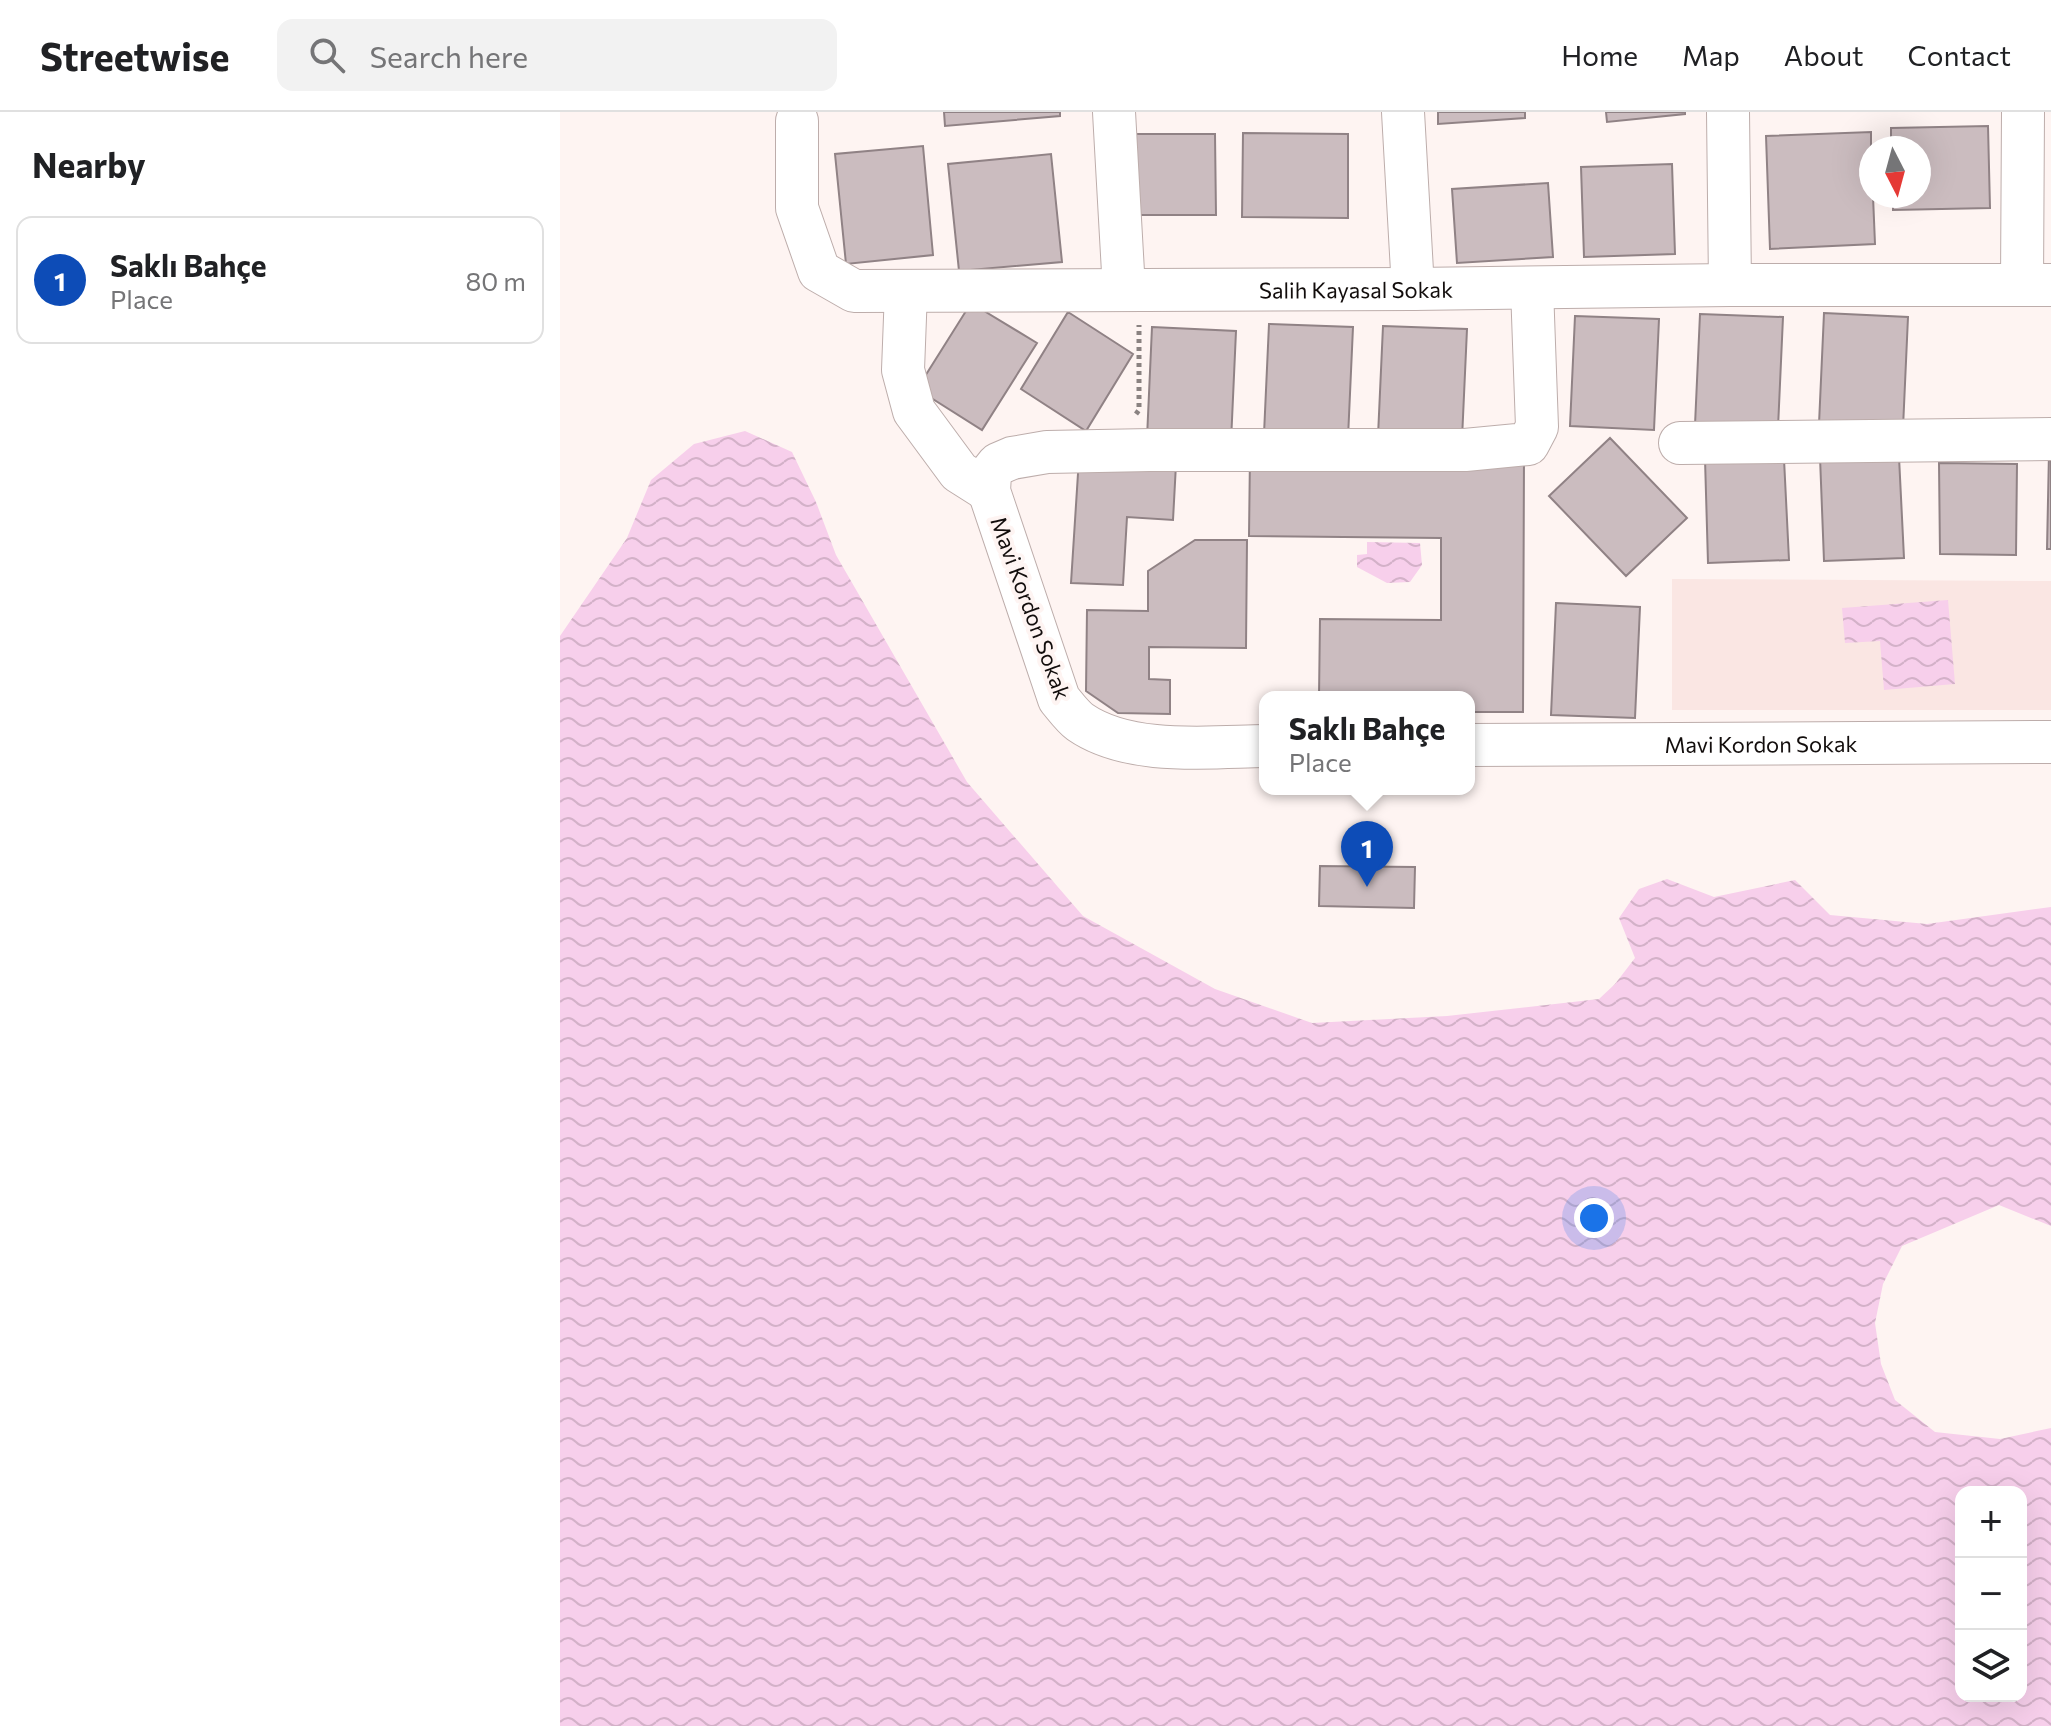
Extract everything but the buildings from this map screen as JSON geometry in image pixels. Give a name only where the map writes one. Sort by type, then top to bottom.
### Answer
[{"type":"street","points":[[1114,112],[1131,290]]},
{"type":"street","points":[[1403,112],[1413,289]]},
{"type":"street","points":[[1728,112],[1730,285]]},
{"type":"street","points":[[2023,112],[2036,285]]},
{"type":"street","name":"Salih Kayasal Sokak","points":[[797,121],[797,208],[819,271],[854,291],[2036,285]]},
{"type":"street","points":[[906,291],[903,370],[914,411],[959,472],[989,491],[990,474],[998,464],[1012,458],[1047,452],[1465,450],[1528,444],[1537,427],[1532,288]]},
{"type":"street","points":[[1680,443],[2051,439]]},
{"type":"street","name":"Mavi Kordon Sokak","points":[[989,491],[1059,699],[1079,722],[1115,740],[1167,747],[1259,746]]},
{"type":"street","name":"Mavi Kordon Sokak","points":[[1475,745],[2051,742]]},
{"type":"path","points":[[1129,421],[1139,410],[1131,290]]},
{"type":"shaded area","points":[[1672,579],[2051,581],[2051,710],[1672,710]]},
{"type":"water","points":[[745,431],[792,452],[816,502],[836,555],[967,782],[1083,916],[1215,989],[1312,1023],[1447,1016],[1599,999],[1635,958],[1619,918],[1639,889],[1667,879],[1714,897],[1795,880],[1830,915],[1927,924],[2051,907],[2051,1226],[1999,1205],[1902,1246],[1883,1284],[1875,1323],[1881,1364],[1895,1400],[1935,1432],[2000,1439],[2051,1428],[2051,1726],[560,1726],[560,636],[627,538],[651,480],[694,444]]},
{"type":"water","points":[[1367,542],[1420,543],[1422,565],[1410,582],[1387,583],[1357,567],[1357,555],[1367,554]]},
{"type":"water","points":[[1948,600],[1955,684],[1884,690],[1880,641],[1845,643],[1842,608]]},
{"type":"place","name":"Saklı Bahçe","points":[[1367,887]]}]
